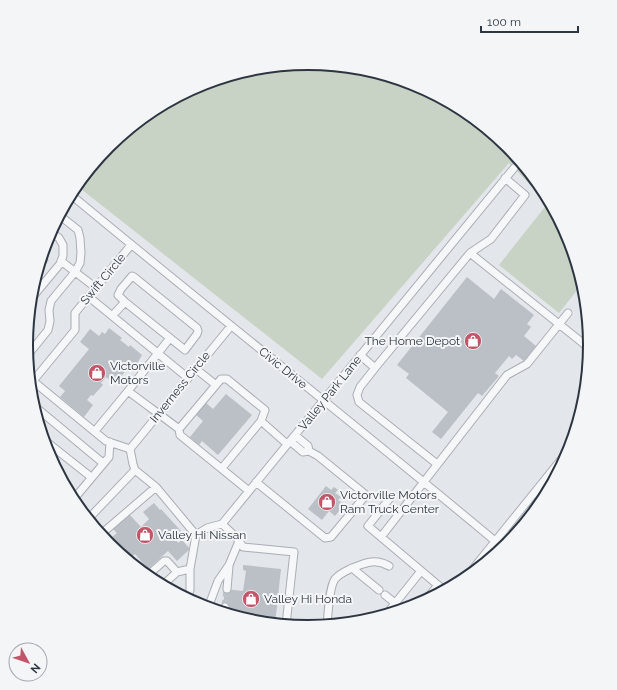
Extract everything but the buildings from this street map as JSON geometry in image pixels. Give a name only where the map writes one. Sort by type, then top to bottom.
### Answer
[{"type":"street","name":"Valley Park Lane","points":[[222,524],[514,168]]},
{"type":"street","points":[[437,464],[359,402],[356,395],[360,387],[375,368],[470,253],[491,239],[526,195],[505,178]]},
{"type":"street","name":"Civic Drive","points":[[75,198],[424,482],[495,542],[497,546]]},
{"type":"street","points":[[33,348],[48,330],[51,301],[75,272],[80,263],[81,253],[78,230],[64,219]]},
{"type":"street","points":[[38,290],[60,264],[63,256],[63,245],[60,238],[56,235]]},
{"type":"street","name":"Swift Circle","points":[[35,378],[74,330],[75,313],[131,245]]},
{"type":"street","points":[[470,253],[584,344]]},
{"type":"street","points":[[61,261],[96,288]]},
{"type":"street","points":[[132,276],[197,328],[198,331],[196,336],[185,350],[125,302],[118,295],[132,276]]},
{"type":"street","points":[[89,296],[188,378]]},
{"type":"street","points":[[112,316],[125,302]]},
{"type":"street","points":[[381,537],[507,375],[527,364],[568,313]]},
{"type":"street","name":"Inverness Circle","points":[[130,449],[231,326]]},
{"type":"street","points":[[95,431],[170,338]]},
{"type":"street","points":[[360,355],[375,368]]},
{"type":"street","points":[[196,369],[216,385]]},
{"type":"street","points":[[179,429],[221,379],[227,379],[265,410],[261,421],[222,468]]},
{"type":"street","points":[[36,387],[106,441],[130,449],[135,470],[156,487],[196,535]]},
{"type":"street","points":[[128,391],[179,429],[180,435],[249,491]]},
{"type":"street","points":[[41,412],[103,463]]},
{"type":"street","points":[[256,482],[325,538],[331,537],[366,495],[318,456],[309,451],[303,452],[288,443],[261,421]]},
{"type":"street","points":[[295,435],[308,446],[309,451]]},
{"type":"street","points":[[77,494],[108,457],[110,442]]},
{"type":"street","points":[[53,447],[91,477]]},
{"type":"street","points":[[480,561],[557,465]]},
{"type":"street","points":[[92,515],[135,470]]},
{"type":"street","points":[[105,531],[156,487]]},
{"type":"street","points":[[390,498],[368,526],[438,585],[434,590]]},
{"type":"street","points":[[189,593],[190,569],[196,535],[207,528],[222,524],[235,536],[243,547],[294,552],[287,620]]},
{"type":"street","points":[[210,603],[218,581],[229,565],[239,542]]},
{"type":"street","name":"Civic Drive","points":[[495,542],[500,543]]},
{"type":"street","points":[[152,572],[164,561],[167,561],[177,572]]},
{"type":"street","points":[[328,620],[332,586],[335,579],[352,568],[362,564],[377,561],[388,566]]},
{"type":"street","points":[[227,590],[229,565]]},
{"type":"street","points":[[352,568],[396,603]]},
{"type":"street","points":[[167,581],[177,572],[190,569]]},
{"type":"street","points":[[392,607],[421,571]]},
{"type":"green space","points":[[290,70],[327,70],[344,72],[397,84],[414,90],[446,106],[476,126],[516,163],[539,194],[509,163],[322,379],[81,189],[101,163],[141,126],[171,106],[203,90],[237,79]]},
{"type":"green space","points":[[546,205],[563,240],[579,289],[559,313],[499,265]]},
{"type":"tunnel","points":[[225,607],[227,589]]},
{"type":"place","name":"The Home Depot","points":[[473,341]]},
{"type":"place","name":"Victorville Motors","points":[[97,373]]},
{"type":"place","name":"Victorville Motors Ram Truck Center","points":[[327,502]]},
{"type":"place","name":"Valley Hi Nissan","points":[[145,535]]},
{"type":"place","name":"Valley Hi Honda","points":[[251,599]]}]
